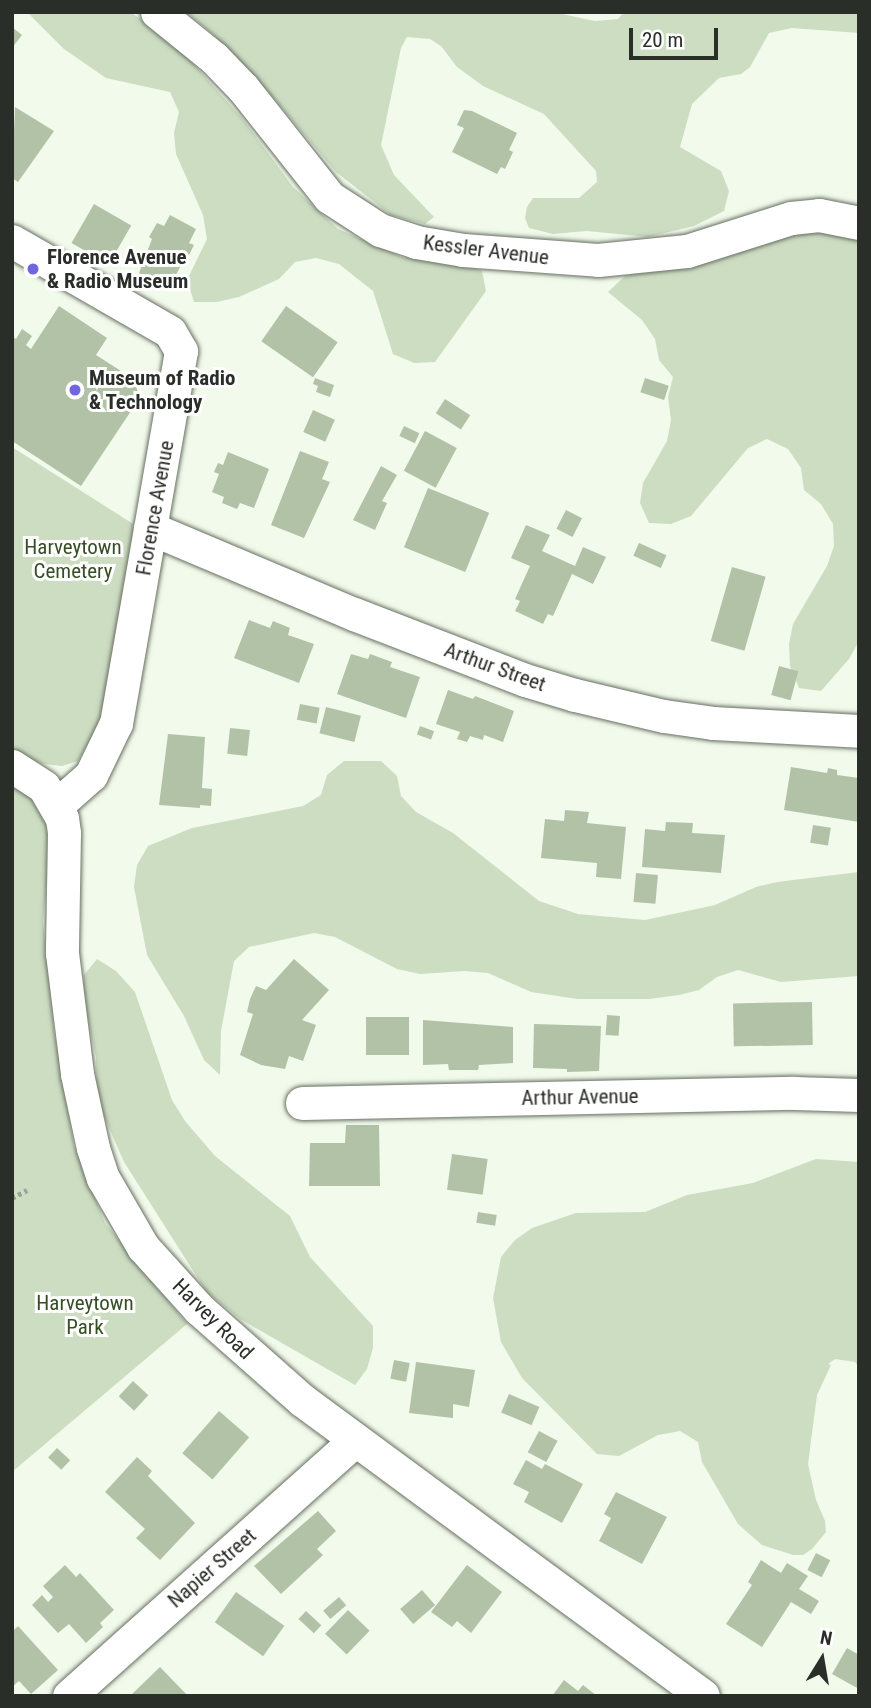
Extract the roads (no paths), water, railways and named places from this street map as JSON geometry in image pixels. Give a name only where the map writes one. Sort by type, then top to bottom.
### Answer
[{"type":"street","name":"Kessler Avenue","points":[[157,12],[214,58],[243,88],[328,197],[380,230],[416,242],[530,256],[609,259],[687,251],[790,218],[819,215],[859,223]]},
{"type":"street","name":"Florence Avenue","points":[[12,241],[170,332],[178,340],[181,362],[116,723],[92,775],[56,806]]},
{"type":"street","name":"Arthur Street","points":[[150,528],[440,647],[525,680],[587,698],[713,723],[859,731]]},
{"type":"street","name":"Harvey Road","points":[[12,766],[44,787],[56,806],[64,833],[64,984],[86,1115],[103,1178],[143,1247],[199,1309],[252,1359],[355,1440],[703,1696]]},
{"type":"street","name":"Arthur Avenue","points":[[302,1102],[794,1093],[859,1095]]},
{"type":"street","name":"Napier Street","points":[[69,1696],[355,1440]]},
{"type":"place","name":"Florence Avenue & Radio Museum","points":[[33,269]]},
{"type":"place","name":"Museum of Radio & Technology","points":[[75,390]]},
{"type":"park label","name":"Harveytown Cemetery","points":[[73,559]]},
{"type":"park label","name":"Harveytown Park","points":[[85,1315]]}]
